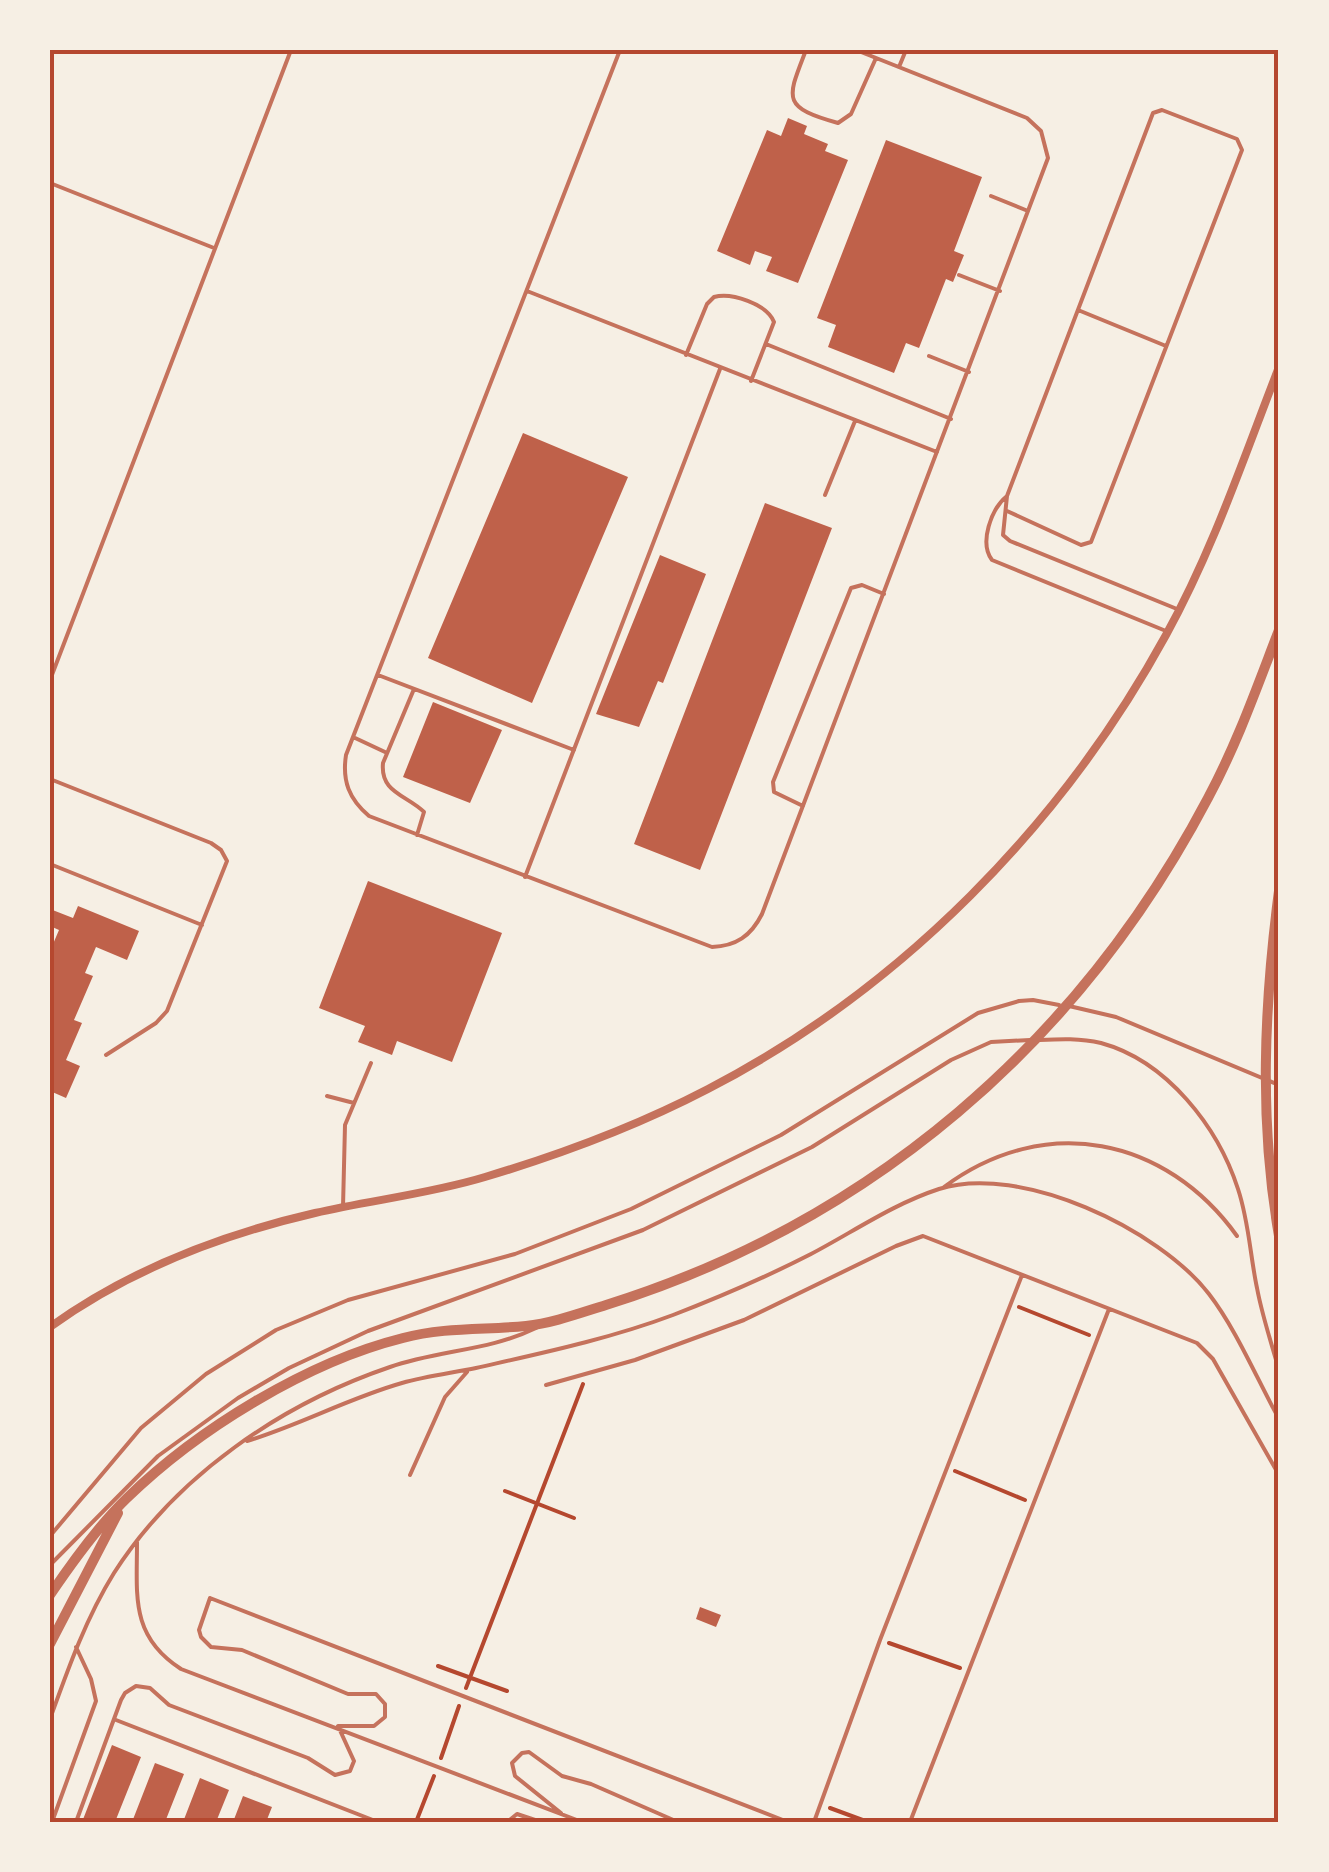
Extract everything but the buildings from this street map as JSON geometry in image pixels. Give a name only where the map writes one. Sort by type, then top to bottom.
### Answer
[{"type":"street","points":[[50,1327],[104,1292],[206,1244],[343,1207],[474,1180],[617,1132],[708,1089],[837,1009],[943,921],[1020,843],[1088,758],[1179,610],[1214,536],[1279,368]]},
{"type":"street","points":[[50,1594],[125,1499],[173,1459],[238,1414],[347,1356],[438,1330],[549,1322],[696,1272],[820,1212],[934,1134],[1026,1052],[1081,988],[1160,880],[1230,754],[1279,630]]},
{"type":"street","points":[[1279,891],[1264,1039],[1266,1110],[1279,1236]]},
{"type":"street","points":[[50,1644],[125,1499]]},
{"type":"lane","points":[[50,680],[292,50]]},
{"type":"lane","points":[[620,50],[353,737],[344,769],[350,796],[369,816],[712,947],[748,935],[756,926],[1048,158],[1045,140],[1035,124],[1019,113],[856,50]]},
{"type":"lane","points":[[806,50],[790,91],[792,101],[838,122],[851,114],[876,58]]},
{"type":"lane","points":[[900,67],[906,50]]},
{"type":"lane","points":[[1007,511],[1081,545],[1091,542],[1242,150],[1237,139],[1162,110],[1153,113],[1007,496],[1001,531],[1006,538],[1179,610]]},
{"type":"lane","points":[[50,183],[214,248]]},
{"type":"lane","points":[[991,196],[1030,211]]},
{"type":"lane","points":[[959,275],[1000,291]]},
{"type":"lane","points":[[527,292],[938,453]]},
{"type":"lane","points":[[686,354],[707,304],[718,295],[728,295],[770,312],[774,322],[752,382]]},
{"type":"lane","points":[[1078,310],[1166,346]]},
{"type":"lane","points":[[766,344],[951,419]]},
{"type":"lane","points":[[929,356],[969,372]]},
{"type":"lane","points":[[526,877],[720,369]]},
{"type":"lane","points":[[825,495],[855,421]]},
{"type":"lane","points":[[1007,496],[999,504],[986,538],[992,560],[1168,632]]},
{"type":"lane","points":[[803,806],[774,792],[773,782],[850,588],[858,584],[884,594]]},
{"type":"lane","points":[[378,675],[574,750]]},
{"type":"lane","points":[[414,689],[382,768],[386,784],[424,812],[417,836]]},
{"type":"lane","points":[[353,737],[387,753]]},
{"type":"lane","points":[[50,780],[211,843],[227,861],[166,1012],[156,1023],[106,1055]]},
{"type":"lane","points":[[50,864],[202,925]]},
{"type":"lane","points":[[50,1536],[140,1428],[183,1390],[253,1342],[336,1304],[515,1254],[669,1192],[818,1114],[965,1020],[991,1008],[1033,1000],[1103,1013],[1279,1085]]},
{"type":"lane","points":[[50,1566],[158,1456],[238,1398],[289,1368],[368,1331],[600,1248],[686,1211],[812,1147],[933,1070],[990,1042],[1072,1039],[1101,1043],[1150,1066],[1183,1096],[1216,1140],[1237,1186],[1259,1298],[1279,1370]]},
{"type":"lane","points":[[343,1207],[344,1134],[371,1063]]},
{"type":"lane","points":[[328,1096],[354,1103]]},
{"type":"lane","points":[[247,1441],[305,1422],[384,1388],[606,1337],[670,1316],[755,1281],[862,1223],[942,1188],[982,1162],[1028,1147],[1100,1145],[1147,1159],[1207,1198],[1237,1236]]},
{"type":"lane","points":[[942,1188],[966,1184],[1040,1192],[1108,1217],[1158,1247],[1188,1270],[1212,1297],[1279,1418]]},
{"type":"lane","points":[[546,1385],[744,1320],[923,1236],[1186,1337],[1206,1350],[1279,1475]]},
{"type":"lane","points":[[814,1822],[1022,1275]]},
{"type":"lane","points":[[910,1822],[1109,1308]]},
{"type":"lane","points":[[50,1719],[100,1597],[136,1542],[183,1490],[283,1416],[368,1375],[413,1360],[496,1344],[549,1322]]},
{"type":"lane","points":[[410,1476],[445,1397],[471,1369]]},
{"type":"lane","points":[[136,1542],[142,1625],[158,1650],[181,1668],[582,1822]]},
{"type":"lane","points":[[338,1726],[374,1726],[384,1717],[386,1704],[376,1694],[348,1694],[242,1650],[211,1647],[199,1630],[210,1598],[788,1822]]},
{"type":"lane","points":[[52,1822],[96,1700],[91,1678],[76,1648]]},
{"type":"lane","points":[[76,1822],[124,1693],[136,1686],[143,1686],[169,1705],[308,1758],[340,1776],[350,1772],[354,1761],[338,1726]]},
{"type":"lane","points":[[116,1720],[378,1822]]},
{"type":"lane","points":[[565,1815],[515,1776],[512,1770],[516,1757],[528,1752],[562,1776],[678,1822]]},
{"type":"lane","points":[[507,1822],[517,1814],[541,1822]]},
{"type":"path","points":[[1009,1303],[1098,1338]]},
{"type":"path","points":[[416,1822],[586,1375]]},
{"type":"path","points":[[946,1467],[1034,1503]]},
{"type":"path","points":[[505,1492],[574,1518]]},
{"type":"path","points":[[880,1640],[969,1671]]},
{"type":"path","points":[[438,1666],[507,1691]]},
{"type":"path","points":[[820,1804],[868,1822]]}]
